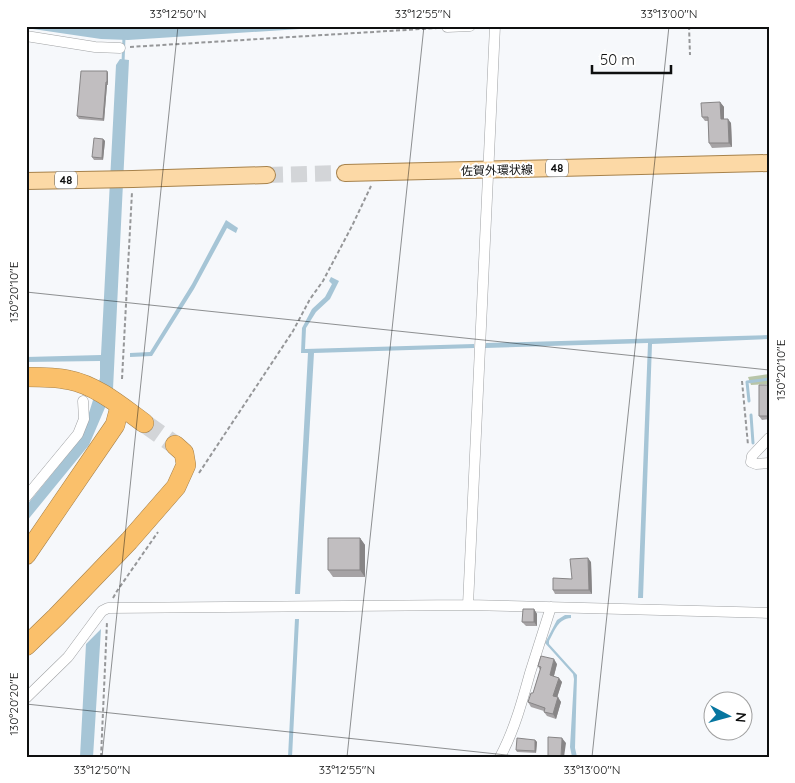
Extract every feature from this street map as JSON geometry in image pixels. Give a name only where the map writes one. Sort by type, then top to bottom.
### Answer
[{"type":"highway","points":[[26,377],[55,377],[87,386],[113,400],[144,423]]},
{"type":"highway","points":[[26,556],[115,425],[120,406]]},
{"type":"highway","points":[[26,646],[122,548],[176,487],[186,465],[184,453],[174,445]]},
{"type":"main road","name":"佐賀外環状線","points":[[345,173],[769,163]]},
{"type":"main road","name":"48","points":[[26,181],[267,175]]},
{"type":"street","points":[[447,27],[470,26]]},
{"type":"street","points":[[468,606],[494,26]]},
{"type":"street","points":[[26,36],[95,47],[123,48]]},
{"type":"street","points":[[26,497],[78,434],[84,419],[83,401]]},
{"type":"street","points":[[769,438],[752,456],[751,462],[756,464],[769,463]]},
{"type":"street","points":[[26,698],[68,657],[102,611],[108,608],[468,606],[769,613]]},
{"type":"street","points":[[500,757],[507,744],[521,705],[551,607]]},
{"type":"path","points":[[689,26],[690,56]]},
{"type":"path","points":[[123,48],[447,27]]},
{"type":"path","points":[[199,473],[293,331],[310,299],[324,281],[370,188],[373,173]]},
{"type":"path","points":[[122,379],[133,179]]},
{"type":"path","points":[[742,381],[749,450],[752,456]]},
{"type":"path","points":[[100,757],[108,608],[117,591],[160,528]]},
{"type":"green space","points":[[769,374],[769,384],[751,385],[748,377]]},
{"type":"water","points":[[26,26],[346,26],[128,40],[101,39],[26,28]]},
{"type":"water","points":[[120,59],[129,60],[113,389],[89,445],[26,522],[26,506],[81,438],[100,378],[100,361],[26,362],[26,357],[101,355],[116,65]]},
{"type":"water","points":[[226,220],[238,228],[236,233],[227,228],[194,289],[152,356],[130,357],[130,353],[150,352],[192,284]]},
{"type":"water","points":[[331,277],[339,281],[330,299],[316,312],[306,328],[305,349],[474,344],[474,348],[314,353],[300,594],[295,594],[308,353],[301,353],[302,328],[312,309],[325,297],[332,284],[329,281]]},
{"type":"water","points":[[769,335],[769,339],[652,344],[643,598],[638,598],[648,343],[485,348],[486,343]]},
{"type":"water","points":[[565,615],[571,615],[571,618],[563,620],[557,626],[549,644],[577,675],[575,748],[577,757],[572,757],[570,747],[573,674],[545,643],[557,620]]},
{"type":"water","points":[[295,619],[299,619],[292,757],[288,757]]},
{"type":"water","points":[[101,629],[93,757],[80,757],[86,644]]},
{"type":"building","points":[[81,71],[107,71],[103,119],[77,116]]},
{"type":"building","points":[[720,102],[721,119],[728,119],[729,143],[709,143],[708,117],[702,117],[701,103]]},
{"type":"building","points":[[94,138],[103,139],[102,158],[92,157]]},
{"type":"building","points":[[759,385],[769,385],[769,416],[759,416]]},
{"type":"building","points":[[328,538],[360,538],[360,570],[328,570]]},
{"type":"building","points":[[588,558],[589,590],[553,590],[553,578],[572,579],[570,559]]},
{"type":"building","points":[[523,609],[534,609],[534,622],[522,622]]},
{"type":"building","points":[[541,656],[554,659],[550,675],[559,678],[553,696],[558,697],[553,714],[544,712],[545,708],[528,702],[531,693],[533,693],[541,667],[538,666]]},
{"type":"building","points":[[548,737],[562,738],[561,757],[548,757]]},
{"type":"building","points":[[517,738],[535,740],[535,751],[516,750]]},
{"type":"waterway","points":[[123,63],[124,37]]},
{"type":"waterway","points":[[749,401],[747,382],[769,379]]},
{"type":"waterway","points":[[751,415],[753,443]]},
{"type":"tunnel","points":[[267,175],[345,173]]},
{"type":"tunnel","points":[[144,423],[175,445]]}]
